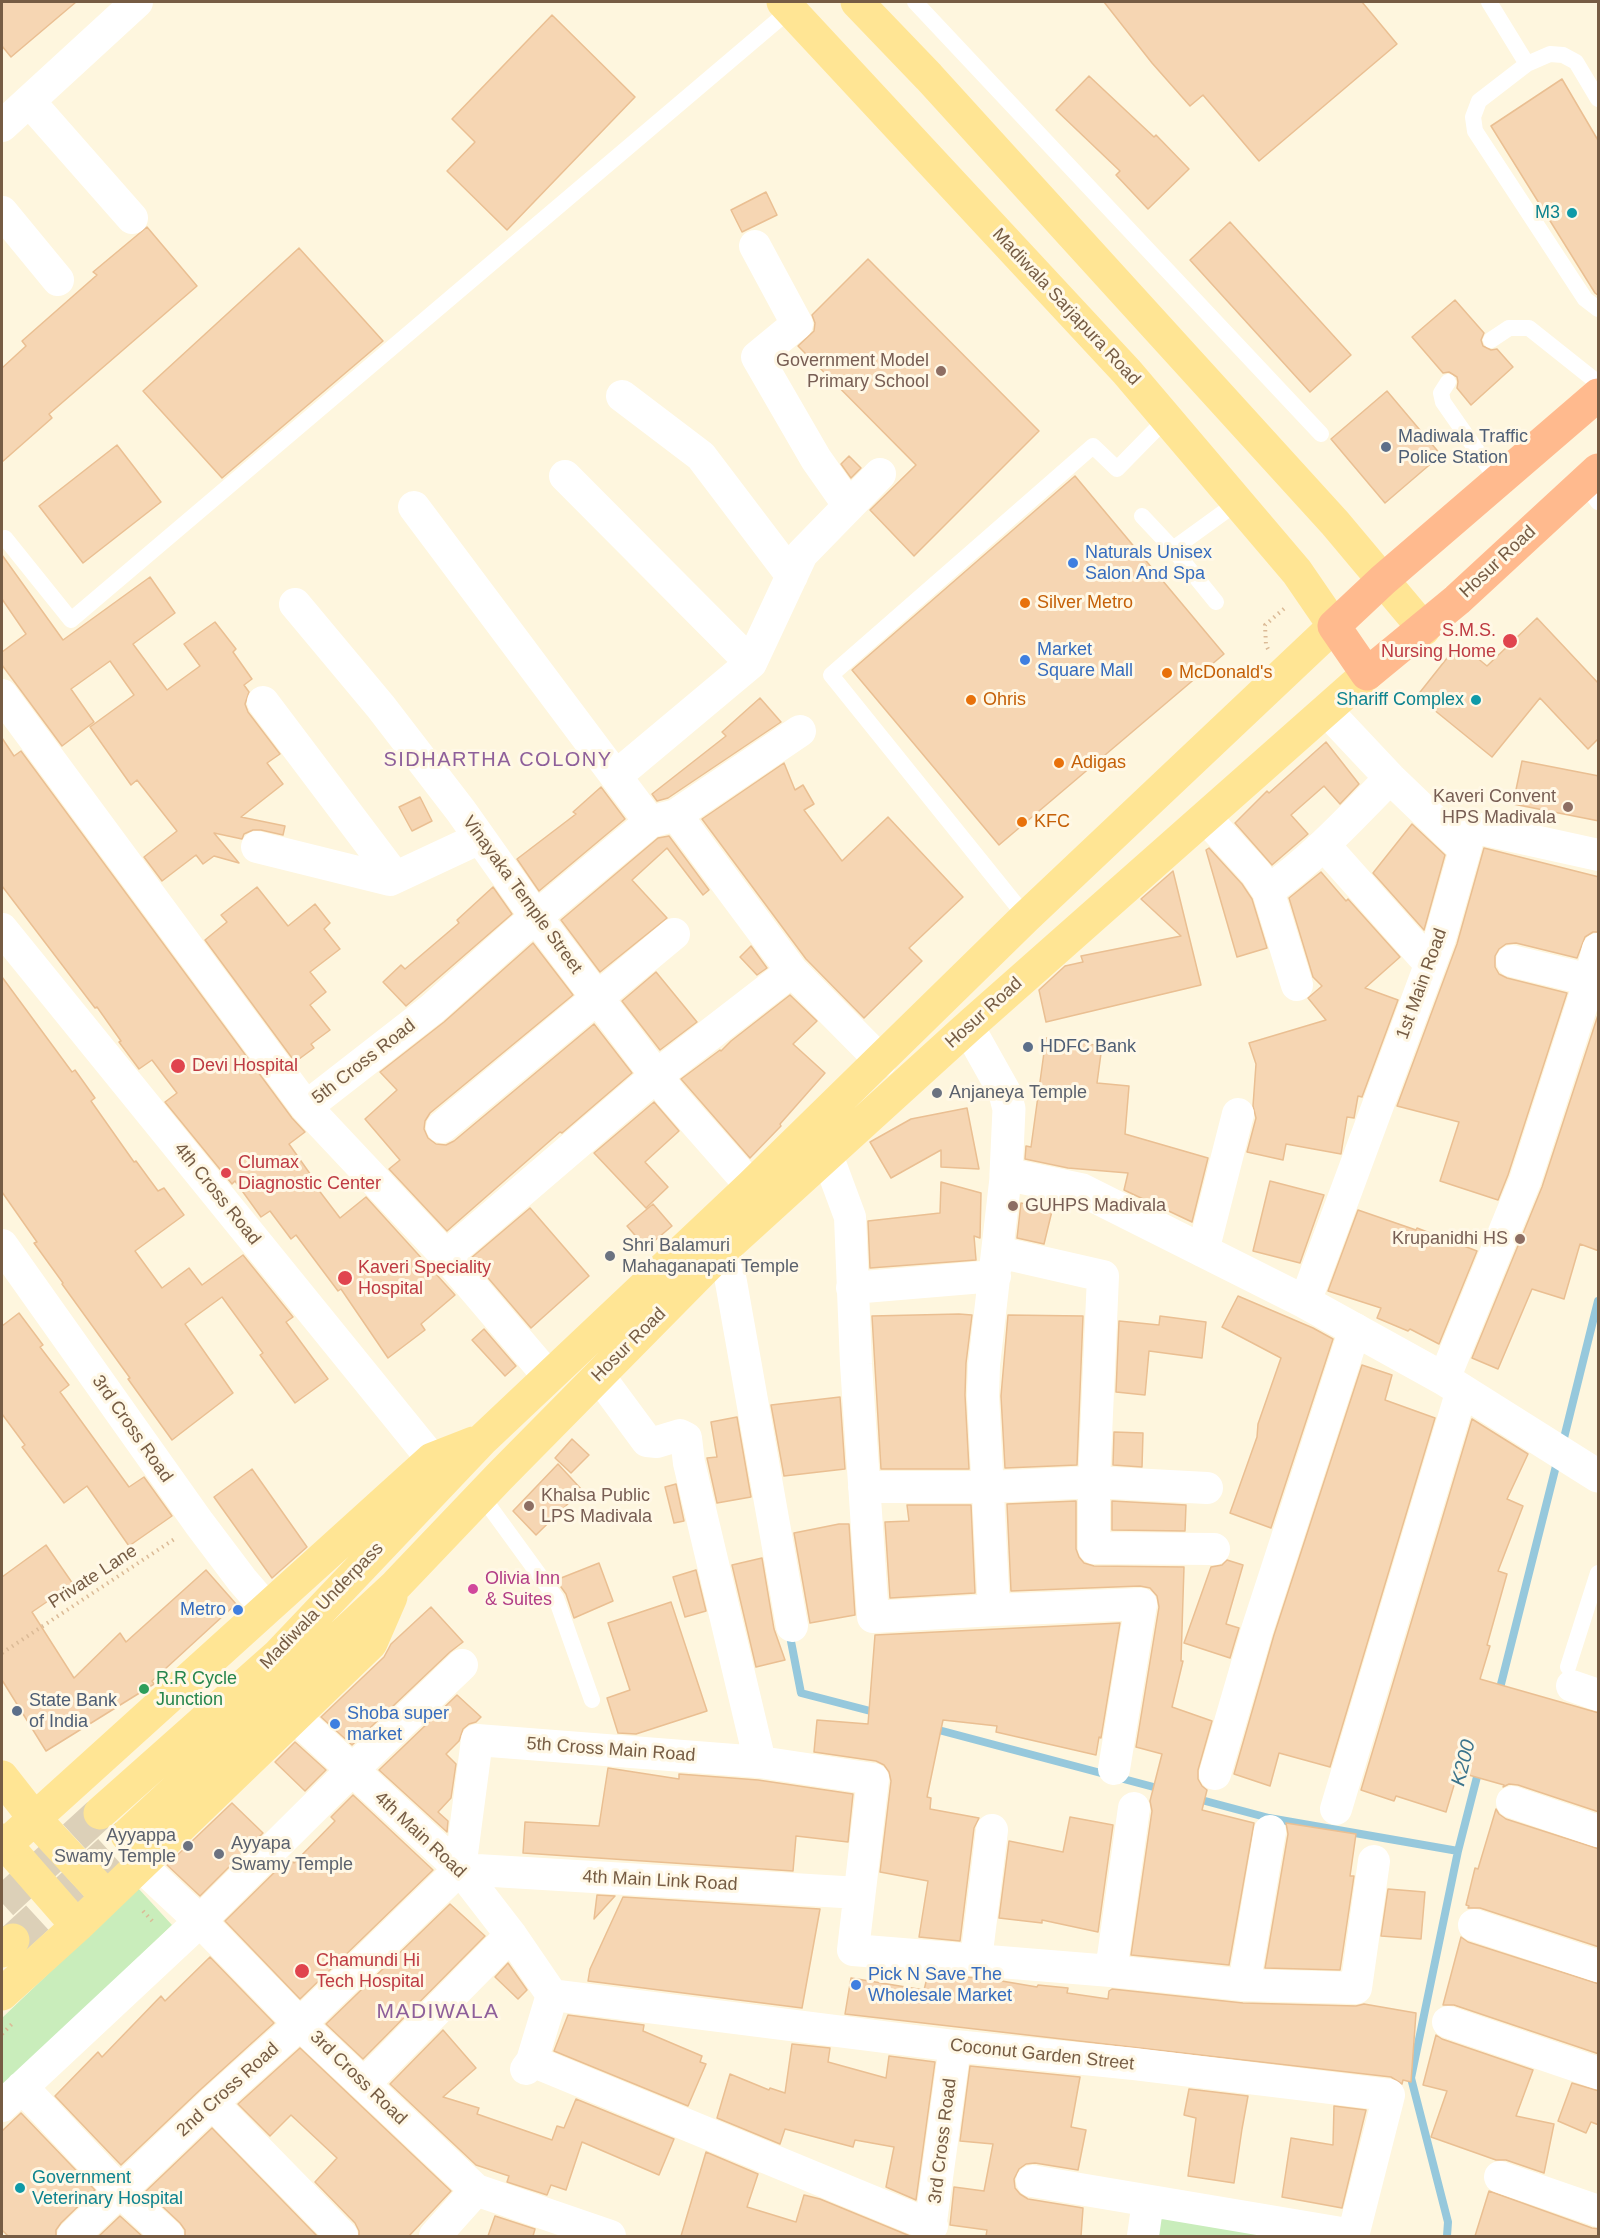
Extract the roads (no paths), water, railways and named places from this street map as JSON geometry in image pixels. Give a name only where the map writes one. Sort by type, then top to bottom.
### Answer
[{"type":"highway","name":"Hosur Road","points":[[1334,626],[1383,580],[1599,395]]},
{"type":"highway","name":"Hosur Road","points":[[1366,674],[1424,629],[1594,485]]},
{"type":"highway","points":[[1334,626],[1366,674]]},
{"type":"main road","points":[[857,2],[929,77],[1335,523],[1424,629]]},
{"type":"main road","name":"Madiwala Sarjapura Road","points":[[787,5],[1127,372],[1297,572],[1334,626]]},
{"type":"main road","name":"Hosur Road","points":[[483,1439],[751,1186],[1026,917],[1334,626]]},
{"type":"main road","name":"Hosur Road","points":[[396,1585],[481,1495],[725,1248],[968,1027],[1366,674]]},
{"type":"main road","points":[[77,1926],[3,1844],[36,1819],[432,1459],[483,1439]]},
{"type":"main road","name":"Madiwala Underpass","points":[[100,1813],[278,1655],[483,1439]]},
{"type":"main road","points":[[10,2006],[77,1926],[371,1644],[396,1585]]},
{"type":"main road","name":"Madiwala Underpass","points":[[127,1835],[396,1585]]},
{"type":"main road","points":[[2,1777],[36,1819],[107,1897]]},
{"type":"street","points":[[2,126],[136,2]]},
{"type":"street","points":[[29,101],[132,218]]},
{"type":"street","points":[[2,212],[58,280]]},
{"type":"street","points":[[755,246],[797,324],[758,357],[816,459],[849,506]]},
{"type":"street","points":[[622,396],[701,456],[792,576]]},
{"type":"street","points":[[616,776],[751,663],[802,554],[880,474]]},
{"type":"street","points":[[565,476],[751,663]]},
{"type":"street","points":[[414,507],[616,776],[663,818],[792,971],[881,1061]]},
{"type":"street","name":"Vinayaka Temple Street","points":[[295,604],[381,707],[656,1076],[751,1186]]},
{"type":"street","name":"5th Cross Road","points":[[2,695],[306,1107],[432,1009],[536,917],[663,818],[800,731]]},
{"type":"street","points":[[263,702],[395,877]]},
{"type":"street","points":[[1326,710],[1390,778],[1465,850]]},
{"type":"street","points":[[1268,891],[1290,876],[1390,778]]},
{"type":"street","points":[[1205,817],[1256,873],[1268,891],[1297,985]]},
{"type":"street","name":"1st Main Road","points":[[1305,1302],[1440,938],[1471,827],[1599,855]]},
{"type":"street","points":[[257,847],[390,880],[480,838]]},
{"type":"street","points":[[1324,844],[1430,964]]},
{"type":"street","name":"4th Cross Road","points":[[2,929],[432,1459]]},
{"type":"street","points":[[442,1127],[674,934]]},
{"type":"street","points":[[1336,1809],[1453,1384],[1526,1181],[1599,949]]},
{"type":"street","points":[[1512,962],[1590,980]]},
{"type":"street","points":[[446,1256],[656,1076],[792,971]]},
{"type":"street","points":[[968,1027],[1005,1093],[1009,1109],[1006,1173],[984,1365],[983,1396],[994,1610]]},
{"type":"street","points":[[306,1107],[446,1256],[549,1377]]},
{"type":"street","points":[[1203,1251],[1238,1114]]},
{"type":"street","points":[[826,1155],[850,1217],[852,1288],[873,1617],[1141,1604],[1114,1768]]},
{"type":"street","points":[[1006,1173],[1082,1190],[1305,1302],[1453,1384],[1593,1473]]},
{"type":"street","name":"3rd Cross Road","points":[[2,1245],[199,1523],[267,1609]]},
{"type":"street","points":[[725,1248],[792,1626]]},
{"type":"street","points":[[852,1288],[997,1264],[1103,1276],[1094,1482],[1094,1548],[1214,1549]]},
{"type":"street","points":[[1215,1774],[1261,1619],[1354,1329]]},
{"type":"street","points":[[599,1376],[647,1441],[657,1442],[680,1435],[686,1438],[689,1463],[760,1762]]},
{"type":"street","points":[[864,1487],[988,1487],[1094,1482],[1207,1488]]},
{"type":"street","points":[[168,2236],[12,2096],[200,1922],[351,1770],[462,1665]]},
{"type":"street","name":"4th Main Road","points":[[295,1717],[460,1869],[511,1935],[552,1995]]},
{"type":"street","name":"5th Cross Main Road","points":[[460,1869],[477,1740],[760,1762],[873,1779],[859,1893]]},
{"type":"street","points":[[1512,1802],[1599,1831]]},
{"type":"street","points":[[1111,1971],[1134,1808]]},
{"type":"street","points":[[976,1960],[992,1830]]},
{"type":"street","points":[[1244,1985],[1270,1831]]},
{"type":"street","points":[[859,1893],[853,1950],[1111,1971],[1244,1985],[1356,1988],[1374,1861]]},
{"type":"street","name":"3rd Cross Road","points":[[140,1865],[200,1922],[300,2024],[476,2190],[610,2236]]},
{"type":"street","name":"4th Main Link Road","points":[[460,1869],[859,1893]]},
{"type":"street","name":"2nd Cross Road","points":[[74,2236],[212,2103],[300,2024],[460,1869]]},
{"type":"street","points":[[1474,1926],[1599,1966]]},
{"type":"street","points":[[364,2084],[511,1935]]},
{"type":"street","points":[[552,1995],[529,2065],[930,2231]]},
{"type":"street","name":"Coconut Garden Street","points":[[552,1995],[955,2046],[1134,2064],[1389,2095],[1353,2236],[1032,2181]]},
{"type":"street","points":[[1448,2022],[1599,2073]]},
{"type":"street","name":"3rd Cross Road","points":[[930,2231],[955,2046]]},
{"type":"street","points":[[212,2103],[342,2236]]},
{"type":"street","points":[[1500,2178],[1599,2211]]},
{"type":"street","points":[[435,2236],[476,2190]]},
{"type":"street","points":[[1143,2236],[1148,2201]]},
{"type":"lane","points":[[915,2],[1320,434]]},
{"type":"lane","points":[[1489,2],[1527,64]]},
{"type":"lane","points":[[5,538],[71,620],[787,5]]},
{"type":"lane","points":[[1599,99],[1576,62],[1563,55],[1550,54],[1527,64],[1479,101],[1473,117],[1475,131],[1585,299],[1599,309]]},
{"type":"lane","points":[[1491,340],[1509,328],[1529,328],[1599,383]]},
{"type":"lane","points":[[1448,382],[1441,393],[1443,402],[1498,482]]},
{"type":"lane","points":[[1026,917],[831,675],[1093,446],[1117,469],[1167,418]]},
{"type":"lane","points":[[1173,549],[1238,502]]},
{"type":"lane","points":[[1142,516],[1173,549],[1216,602]]},
{"type":"lane","points":[[481,1495],[556,1598],[592,1700]]},
{"type":"lane","points":[[1580,1683],[1599,1573]]},
{"type":"waterway","name":"K200","points":[[1562,1446],[1598,1301]]},
{"type":"waterway","name":"K200","points":[[1498,1696],[1558,1458]]},
{"type":"waterway","points":[[789,1631],[801,1693],[878,1713]]},
{"type":"waterway","points":[[931,1728],[1165,1790]]},
{"type":"waterway","name":"K200","points":[[1447,2236],[1448,2222],[1411,2078],[1458,1851],[1479,1769]]},
{"type":"waterway","points":[[1194,1798],[1269,1818],[1458,1851]]},
{"type":"tunnel","points":[[2,1903],[100,1813]]},
{"type":"tunnel","points":[[13,1940],[127,1835]]},
{"type":"place","name":"M3","points":[[1572,213]]},
{"type":"place","name":"Government Model Primary School","points":[[941,371]]},
{"type":"place","name":"Madiwala Traffic Police Station","points":[[1386,447]]},
{"type":"place","name":"Naturals Unisex Salon And Spa","points":[[1073,563]]},
{"type":"place","name":"Silver Metro","points":[[1025,603]]},
{"type":"place","name":"S.M.S. Nursing Home","points":[[1510,641]]},
{"type":"place","name":"Market Square Mall","points":[[1025,660]]},
{"type":"place","name":"McDonald's","points":[[1167,673]]},
{"type":"place","name":"Ohris","points":[[971,700]]},
{"type":"place","name":"Shariff Complex","points":[[1476,700]]},
{"type":"place","name":"Adigas","points":[[1059,763]]},
{"type":"place","name":"Kaveri Convent HPS Madivala","points":[[1568,807]]},
{"type":"place","name":"KFC","points":[[1022,822]]},
{"type":"place","name":"HDFC Bank","points":[[1028,1047]]},
{"type":"place","name":"Devi Hospital","points":[[178,1066]]},
{"type":"place","name":"Anjaneya Temple","points":[[937,1093]]},
{"type":"place","name":"Clumax Diagnostic Center","points":[[226,1173]]},
{"type":"place","name":"GUHPS Madivala","points":[[1013,1206]]},
{"type":"place","name":"Krupanidhi HS","points":[[1520,1239]]},
{"type":"place","name":"Shri Balamuri Mahaganapati Temple","points":[[610,1256]]},
{"type":"place","name":"Kaveri Speciality Hospital","points":[[345,1278]]},
{"type":"place","name":"Khalsa Public LPS Madivala","points":[[529,1506]]},
{"type":"place","name":"Olivia Inn & Suites","points":[[473,1589]]},
{"type":"place","name":"Metro","points":[[238,1610]]},
{"type":"place","name":"R.R Cycle Junction","points":[[144,1689]]},
{"type":"place","name":"State Bank of India","points":[[17,1711]]},
{"type":"place","name":"Shoba super market","points":[[335,1724]]},
{"type":"place","name":"Ayyappa Swamy Temple","points":[[188,1846]]},
{"type":"place","name":"Ayyapa Swamy Temple","points":[[219,1854]]},
{"type":"place","name":"Chamundi Hi Tech Hospital","points":[[302,1971]]},
{"type":"place","name":"Pick N Save The Wholesale Market","points":[[856,1985]]},
{"type":"place","name":"Government Veterinary Hospital","points":[[20,2188]]},
{"type":"district","name":"SIDHARTHA COLONY","points":[[498,760]]},
{"type":"district","name":"MADIWALA","points":[[438,2012]]}]
